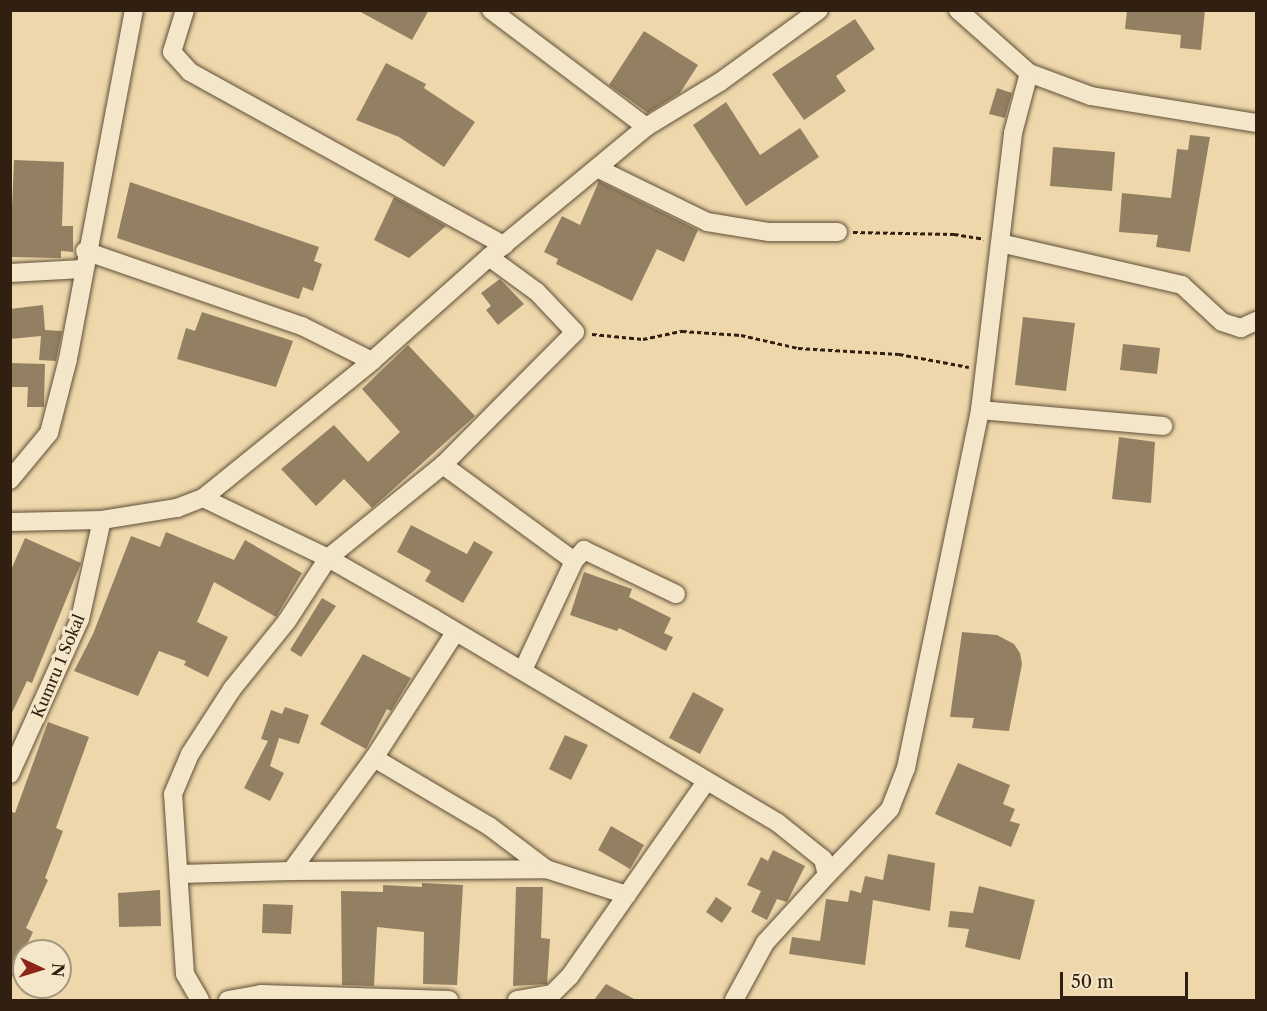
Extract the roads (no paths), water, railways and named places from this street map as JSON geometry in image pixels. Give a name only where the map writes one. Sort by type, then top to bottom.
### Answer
[{"type":"street","points":[[10,480],[49,433],[68,359],[82,270],[134,10]]},
{"type":"street","points":[[185,10],[172,52],[190,72],[504,245]]},
{"type":"street","points":[[491,10],[646,127]]},
{"type":"street","points":[[958,10],[1029,73],[1091,96],[1257,123]]},
{"type":"street","points":[[10,522],[102,520],[177,508],[203,498],[372,361],[489,257],[599,169],[646,127],[720,82],[811,12]]},
{"type":"street","points":[[734,1000],[765,943],[890,809],[906,768],[980,410],[982,369],[1013,133],[1029,73]]},
{"type":"street","points":[[599,169],[707,222],[769,232],[838,232]]},
{"type":"street","points":[[1000,243],[1182,285],[1221,322],[1242,328],[1257,321]]},
{"type":"street","points":[[86,251],[302,326],[372,361]]},
{"type":"street","points":[[196,999],[185,974],[173,794],[190,754],[232,689],[287,621],[328,558],[443,465],[575,332],[537,292],[489,257]]},
{"type":"street","points":[[10,273],[82,270]]},
{"type":"street","points":[[980,410],[1163,426]]},
{"type":"street","points":[[443,465],[574,561]]},
{"type":"street","points":[[203,498],[328,558],[523,670],[705,783],[778,823],[823,859],[827,875]]},
{"type":"street","name":"Kumru 1 Sokal","points":[[10,774],[80,619],[102,520]]},
{"type":"street","points":[[523,670],[574,561],[584,550],[601,555],[676,594]]},
{"type":"street","points":[[291,871],[374,758],[455,633]]},
{"type":"street","points":[[374,758],[489,826],[546,869]]},
{"type":"street","points":[[518,1000],[552,994],[570,976],[705,783]]},
{"type":"street","points":[[179,874],[546,869],[627,895]]},
{"type":"street","points":[[228,1000],[261,994],[449,1000]]}]
